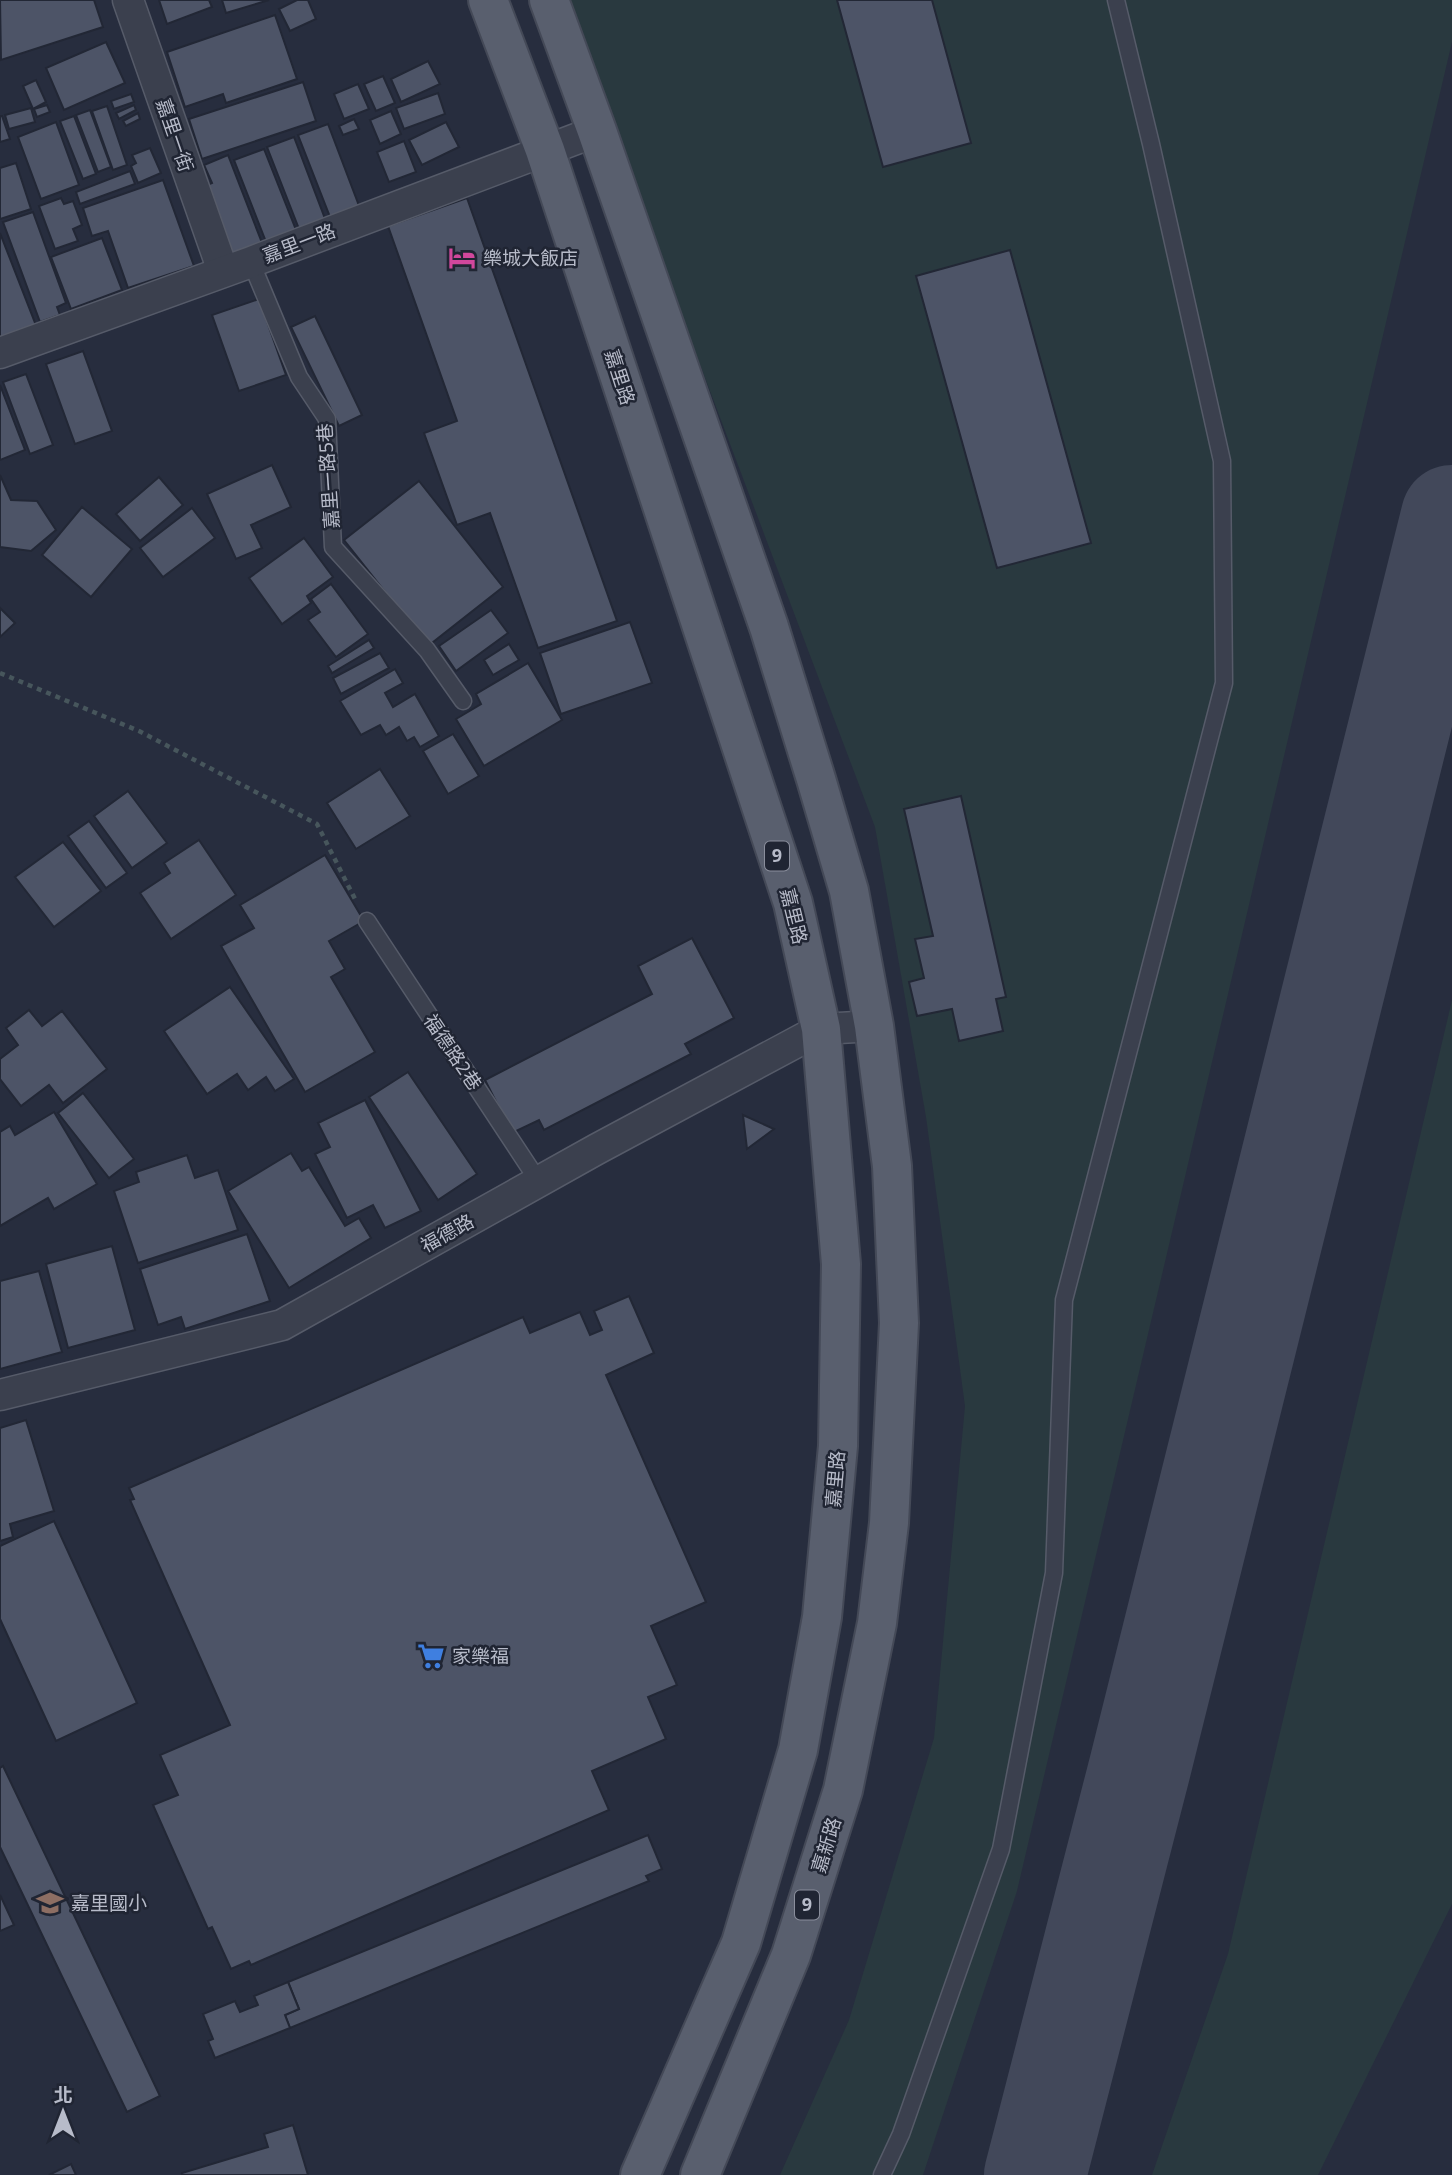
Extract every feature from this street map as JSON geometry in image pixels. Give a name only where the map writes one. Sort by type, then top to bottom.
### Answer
[{"type":"main road","name":"嘉里路","points":[[488,0],[545,150],[793,903],[821,1030],[841,1265],[838,1446],[822,1617],[798,1750],[741,1943],[640,2175]]},
{"type":"main road","name":"9","points":[[549,0],[764,614],[849,891],[874,1026]]},
{"type":"main road","name":"嘉新路","points":[[700,2175],[792,1955],[843,1790],[877,1623],[889,1523],[900,1323],[892,1166],[874,1026]]},
{"type":"street","name":"嘉里一街","points":[[128,0],[223,271]]},
{"type":"street","name":"嘉里一路","points":[[0,353],[251,262],[597,131]]},
{"type":"street","name":"福德路","points":[[0,1395],[282,1325],[821,1030],[874,1026]]},
{"type":"lane","points":[[882,2175],[901,2134],[1000,1849],[1054,1573],[1064,1300],[1224,683],[1222,461],[1116,0]]},
{"type":"lane","name":"嘉里一路5巷","points":[[251,262],[299,377],[327,419],[334,547],[427,650],[463,701]]},
{"type":"lane","name":"福德路2巷","points":[[367,921],[539,1182]]},
{"type":"path","points":[[0,673],[139,731],[317,824],[367,921]]},
{"type":"shaded area","points":[[562,0],[1452,0],[1452,42],[1017,1891],[923,2175],[780,2175],[849,2020],[934,1738],[965,1406],[926,1117],[875,827]]},
{"type":"shaded area","points":[[1452,1000],[1452,1904],[1318,2175],[1152,2175],[1228,1954]]},
{"type":"building","points":[[0,0],[94,0],[103,27],[1,60]]},
{"type":"building","points":[[159,0],[209,0],[212,7],[167,24]]},
{"type":"building","points":[[222,0],[269,0],[226,13]]},
{"type":"building","points":[[297,0],[308,0],[316,19],[290,31],[279,9]]},
{"type":"building","points":[[837,0],[932,0],[971,143],[883,167]]},
{"type":"building","points":[[275,15],[297,79],[226,103],[223,94],[185,107],[167,52]]},
{"type":"building","points":[[106,42],[125,83],[64,110],[46,68]]},
{"type":"building","points":[[428,61],[440,84],[401,102],[391,79]]},
{"type":"building","points":[[383,76],[395,103],[376,111],[364,84]]},
{"type":"building","points":[[36,80],[46,102],[33,109],[23,86]]},
{"type":"building","points":[[303,82],[316,121],[202,159],[189,119]]},
{"type":"building","points":[[358,84],[369,109],[344,119],[334,94]]},
{"type":"building","points":[[438,93],[445,114],[404,129],[396,108]]},
{"type":"building","points":[[131,94],[134,102],[114,109],[111,101]]},
{"type":"building","points":[[47,105],[50,112],[37,117],[34,109]]},
{"type":"building","points":[[134,105],[136,110],[119,119],[116,113]]},
{"type":"building","points":[[107,106],[127,165],[113,170],[92,111]]},
{"type":"building","points":[[31,108],[35,122],[9,129],[5,115]]},
{"type":"building","points":[[90,110],[111,167],[98,172],[76,115]]},
{"type":"building","points":[[391,111],[401,134],[380,144],[370,120]]},
{"type":"building","points":[[138,113],[140,119],[126,126],[123,121]]},
{"type":"building","points":[[0,116],[10,139],[0,142]]},
{"type":"building","points":[[74,116],[96,174],[83,179],[60,121]]},
{"type":"building","points":[[354,119],[359,129],[343,135],[339,126]]},
{"type":"building","points":[[56,122],[79,185],[41,199],[18,137]]},
{"type":"building","points":[[446,122],[459,147],[422,165],[409,140]]},
{"type":"building","points":[[328,124],[361,211],[332,222],[298,135]]},
{"type":"building","points":[[294,137],[327,224],[301,234],[267,147]]},
{"type":"building","points":[[404,141],[416,172],[389,182],[377,152]]},
{"type":"building","points":[[150,148],[161,173],[138,183],[131,166],[136,163],[132,155]]},
{"type":"building","points":[[264,149],[298,235],[268,247],[234,160]]},
{"type":"building","points":[[228,155],[264,248],[227,262],[198,189],[212,183],[204,165]]},
{"type":"building","points":[[16,163],[31,209],[0,219],[0,168]]},
{"type":"building","points":[[130,171],[135,184],[80,204],[76,192]]},
{"type":"building","points":[[163,180],[194,266],[128,288],[108,231],[92,236],[83,208]]},
{"type":"building","points":[[61,198],[64,204],[73,201],[82,225],[73,229],[78,241],[55,249],[39,206]]},
{"type":"building","points":[[467,198],[617,621],[538,648],[490,513],[457,525],[424,433],[457,421],[388,226]]},
{"type":"building","points":[[33,212],[66,303],[57,307],[60,315],[40,322],[3,222]]},
{"type":"building","points":[[0,233],[37,328],[0,342]]},
{"type":"building","points":[[102,238],[122,290],[71,309],[51,257]]},
{"type":"building","points":[[1010,250],[1091,543],[997,568],[916,276]]},
{"type":"building","points":[[259,299],[286,375],[239,391],[212,315]]},
{"type":"building","points":[[315,316],[362,415],[339,426],[291,327]]},
{"type":"building","points":[[83,351],[112,431],[75,444],[46,364]]},
{"type":"building","points":[[26,374],[53,445],[30,454],[3,382]]},
{"type":"building","points":[[0,385],[25,450],[0,460]]},
{"type":"building","points":[[272,465],[291,507],[251,525],[262,548],[236,559],[207,494]]},
{"type":"building","points":[[0,475],[11,500],[37,501],[56,530],[31,551],[0,547]]},
{"type":"building","points":[[159,477],[183,505],[140,541],[116,514]]},
{"type":"building","points":[[419,481],[503,587],[428,646],[344,540]]},
{"type":"building","points":[[82,507],[132,549],[91,597],[42,555]]},
{"type":"building","points":[[192,508],[215,538],[163,577],[140,548]]},
{"type":"building","points":[[304,538],[333,577],[307,596],[311,603],[282,624],[249,578]]},
{"type":"building","points":[[331,584],[368,634],[336,657],[308,620],[320,612],[311,599]]},
{"type":"building","points":[[0,608],[15,623],[0,637]]},
{"type":"building","points":[[491,610],[508,633],[456,671],[439,646]]},
{"type":"building","points":[[630,622],[652,683],[561,714],[540,653]]},
{"type":"building","points":[[369,640],[374,648],[332,673],[328,666]]},
{"type":"building","points":[[509,644],[519,660],[493,675],[484,660]]},
{"type":"building","points":[[380,653],[389,668],[341,694],[333,678]]},
{"type":"building","points":[[528,663],[562,720],[484,766],[456,719],[481,704],[476,694]]},
{"type":"building","points":[[395,669],[403,683],[385,693],[393,707],[415,694],[439,736],[420,747],[414,737],[407,741],[399,727],[386,735],[380,725],[361,735],[340,701]]},
{"type":"building","points":[[453,734],[479,776],[448,794],[423,751]]},
{"type":"building","points":[[380,769],[410,816],[356,849],[327,803]]},
{"type":"building","points":[[128,791],[167,843],[132,868],[94,816]]},
{"type":"building","points":[[961,796],[1006,997],[996,999],[1003,1031],[959,1041],[952,1009],[917,1016],[909,982],[924,978],[915,939],[933,936],[904,809]]},
{"type":"building","points":[[89,821],[127,873],[106,888],[68,836]]},
{"type":"building","points":[[199,840],[236,895],[171,939],[140,893],[170,873],[164,863]]},
{"type":"building","points":[[63,842],[101,891],[54,927],[15,877]]},
{"type":"building","points":[[325,855],[364,921],[329,941],[345,969],[331,977],[375,1052],[305,1092],[221,946],[254,928],[240,905]]},
{"type":"building","points":[[692,938],[734,1018],[685,1044],[691,1054],[544,1130],[539,1120],[512,1133],[485,1080],[652,994],[638,966]]},
{"type":"building","points":[[230,987],[294,1079],[275,1091],[266,1077],[248,1090],[237,1074],[207,1094],[164,1031]]},
{"type":"building","points":[[29,1010],[42,1026],[62,1011],[107,1069],[63,1103],[49,1085],[21,1106],[0,1079],[0,1059],[18,1045],[6,1028]]},
{"type":"building","points":[[408,1072],[477,1174],[438,1200],[369,1097]]},
{"type":"building","points":[[83,1093],[134,1159],[109,1178],[58,1113]]},
{"type":"building","points":[[365,1100],[421,1211],[385,1228],[373,1205],[347,1218],[315,1154],[330,1147],[318,1123]]},
{"type":"building","points":[[54,1112],[97,1184],[54,1209],[48,1198],[0,1226],[0,1132],[10,1126],[15,1135]]},
{"type":"building","points":[[743,1115],[774,1129],[747,1149]]},
{"type":"building","points":[[291,1153],[302,1171],[309,1167],[345,1226],[359,1218],[371,1238],[289,1288],[228,1191]]},
{"type":"building","points":[[187,1155],[195,1178],[218,1170],[238,1230],[138,1263],[114,1191],[139,1182],[136,1172]]},
{"type":"building","points":[[247,1234],[270,1301],[185,1329],[181,1317],[158,1325],[140,1269]]},
{"type":"building","points":[[112,1246],[135,1330],[68,1348],[46,1264]]},
{"type":"building","points":[[39,1271],[62,1352],[0,1369],[0,1281]]},
{"type":"building","name":"家樂福","points":[[629,1296],[654,1353],[606,1375],[706,1602],[651,1626],[677,1685],[648,1697],[666,1739],[592,1771],[609,1810],[251,1965],[249,1961],[231,1969],[212,1927],[208,1929],[153,1805],[178,1795],[160,1755],[230,1725],[130,1500],[134,1499],[129,1488],[523,1317],[530,1333],[580,1312],[590,1335],[602,1330],[594,1311]]},
{"type":"building","points":[[26,1420],[54,1511],[10,1524],[13,1537],[0,1541],[0,1428]]},
{"type":"building","points":[[54,1521],[137,1703],[56,1741],[0,1619],[0,1546]]},
{"type":"building","points":[[3,1766],[160,2096],[127,2112],[0,1847],[0,1768]]},
{"type":"building","points":[[648,1835],[662,1869],[646,1876],[649,1881],[290,2028],[285,2015],[299,2009],[288,1982]]},
{"type":"building","points":[[0,1895],[14,1925],[0,1931]]},
{"type":"building","points":[[288,1982],[299,2009],[285,2015],[290,2028],[215,2058],[208,2041],[213,2039],[203,2014],[235,2001],[240,2012],[258,2005],[254,1996]]},
{"type":"building","points":[[293,2125],[308,2175],[182,2175],[268,2147],[264,2134]]},
{"type":"building","points":[[71,2164],[76,2175],[49,2175]]},
{"type":"taxiway","points":[[1035,2175],[1140,1767],[1452,516]]},
{"type":"place","name":"樂城大飯店","points":[[462,258]]},
{"type":"place","name":"家樂福","points":[[431,1656]]},
{"type":"place","name":"嘉里國小","points":[[50,1903]]}]
